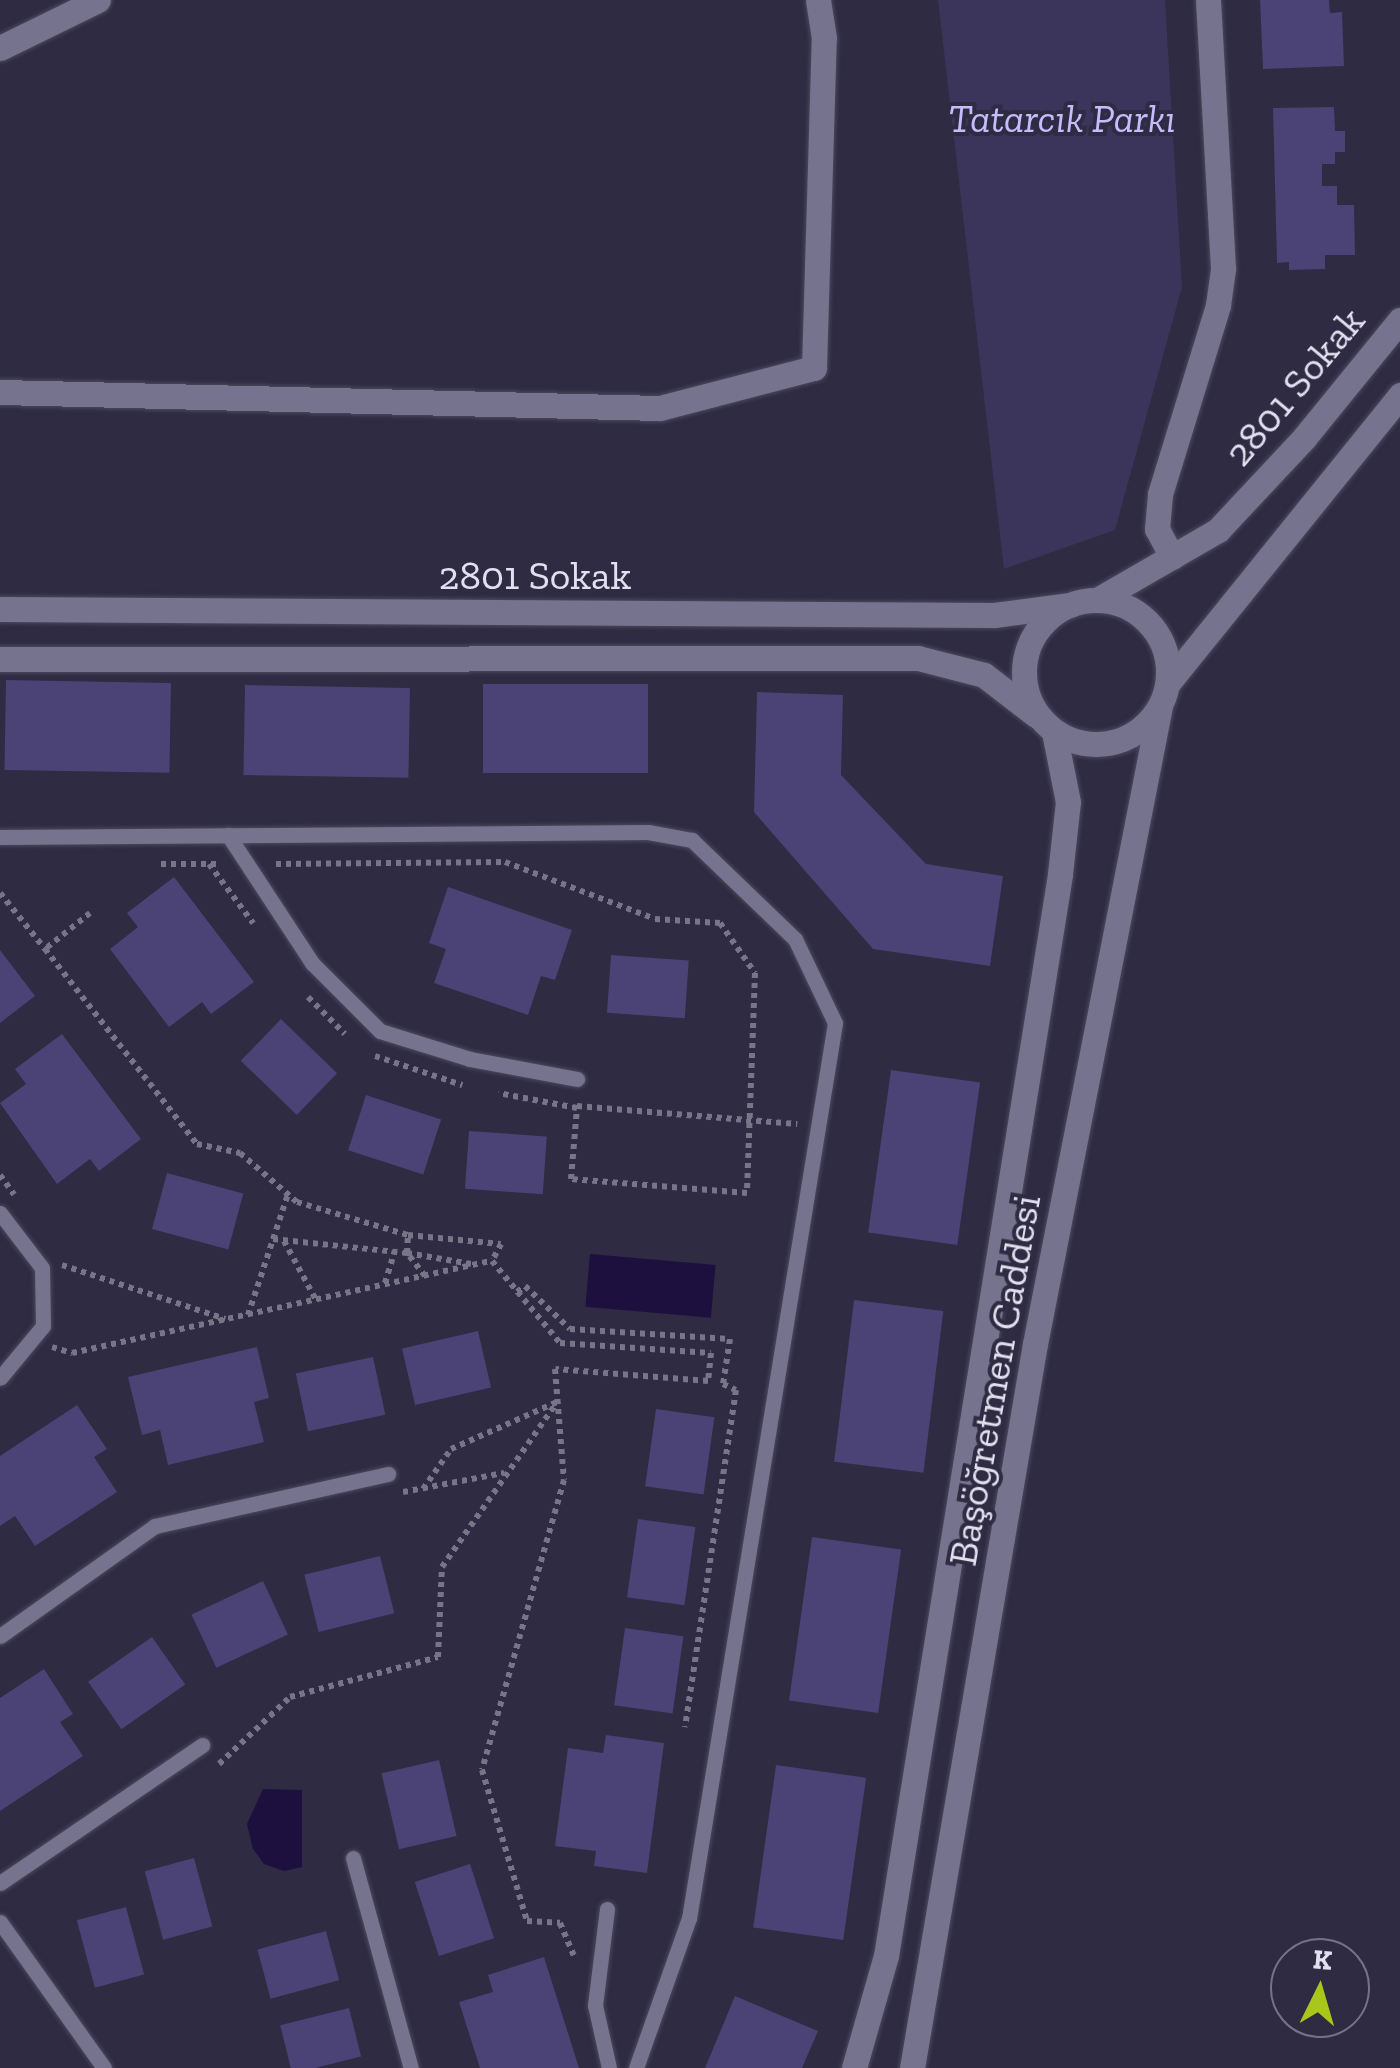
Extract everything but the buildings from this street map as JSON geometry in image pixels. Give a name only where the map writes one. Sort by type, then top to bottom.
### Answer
[{"type":"street","points":[[0,48],[98,0]]},
{"type":"street","points":[[0,392],[660,408],[814,368],[824,38],[818,0]]},
{"type":"street","points":[[1172,557],[1158,530],[1160,494],[1218,305],[1223,268],[1208,0]]},
{"type":"street","name":"2801 Sokak","points":[[1097,600],[1218,530],[1400,320]]},
{"type":"street","points":[[0,659],[918,658],[984,674],[1045,724],[1076,743],[1113,742],[1146,726],[1164,694],[1400,395]]},
{"type":"street","name":"Başöğretmen Caddesi","points":[[854,2068],[886,1956],[1060,874],[1068,802],[1045,724],[1026,695],[1026,650],[1036,630],[1070,605],[1097,600],[1121,604],[1160,632],[1164,694],[1035,1344],[912,2068]]},
{"type":"street","name":"2801 Sokak","points":[[0,609],[994,615],[1070,605]]},
{"type":"street","points":[[849,614],[849,658]]},
{"type":"lane","points":[[0,837],[648,832],[692,840],[795,939],[835,1024],[689,1918],[636,2068]]},
{"type":"lane","points":[[228,834],[312,964],[380,1031],[470,1059],[577,1079]]},
{"type":"lane","points":[[0,1214],[42,1268],[43,1326],[0,1378]]},
{"type":"lane","points":[[0,1636],[155,1526],[380,1476]]},
{"type":"lane","points":[[0,1883],[202,1745]]},
{"type":"lane","points":[[353,1858],[411,2068]]},
{"type":"lane","points":[[606,1909],[595,2005],[609,2068]]},
{"type":"lane","points":[[0,1922],[104,2068]]},
{"type":"path","points":[[152,864],[505,862],[656,918],[720,923],[755,973],[746,1193],[571,1179],[577,1079]]},
{"type":"path","points":[[209,864],[255,926]]},
{"type":"path","points":[[0,893],[197,1144],[240,1153],[288,1194],[408,1236],[501,1244],[492,1261]]},
{"type":"path","points":[[45,949],[90,913]]},
{"type":"path","points":[[301,987],[324,1018],[355,1041]]},
{"type":"path","points":[[370,1053],[386,1065],[476,1088]]},
{"type":"path","points":[[493,1092],[577,1108],[818,1126]]},
{"type":"path","points":[[248,1315],[288,1194]]},
{"type":"path","points":[[408,1236],[407,1253],[425,1276]]},
{"type":"path","points":[[273,1239],[475,1264]]},
{"type":"path","points":[[284,1240],[316,1300]]},
{"type":"path","points":[[384,1284],[395,1252]]},
{"type":"path","points":[[32,1341],[72,1353],[492,1261]]},
{"type":"path","points":[[492,1261],[560,1343],[711,1353],[708,1380],[554,1369],[564,1480],[482,1770],[527,1922],[560,1922],[595,2005]]},
{"type":"path","points":[[42,1268],[68,1264],[226,1320]]},
{"type":"path","points":[[518,1292],[525,1286],[570,1328],[730,1339],[724,1384],[736,1390],[685,1727]]},
{"type":"path","points":[[203,1774],[232,1756],[290,1697],[438,1657],[442,1567],[557,1402]]},
{"type":"path","points":[[423,1488],[451,1450],[557,1402]]},
{"type":"path","points":[[380,1476],[377,1497],[504,1474]]},
{"type":"green space","name":"Tatarcık Parkı","points":[[938,0],[1165,0],[1182,287],[1115,530],[1004,569]]},
{"type":"shaded area","points":[[590,1254],[716,1265],[711,1318],[585,1307]]},
{"type":"shaded area","points":[[263,1789],[302,1790],[302,1867],[284,1871],[264,1864],[253,1849],[247,1824]]}]
